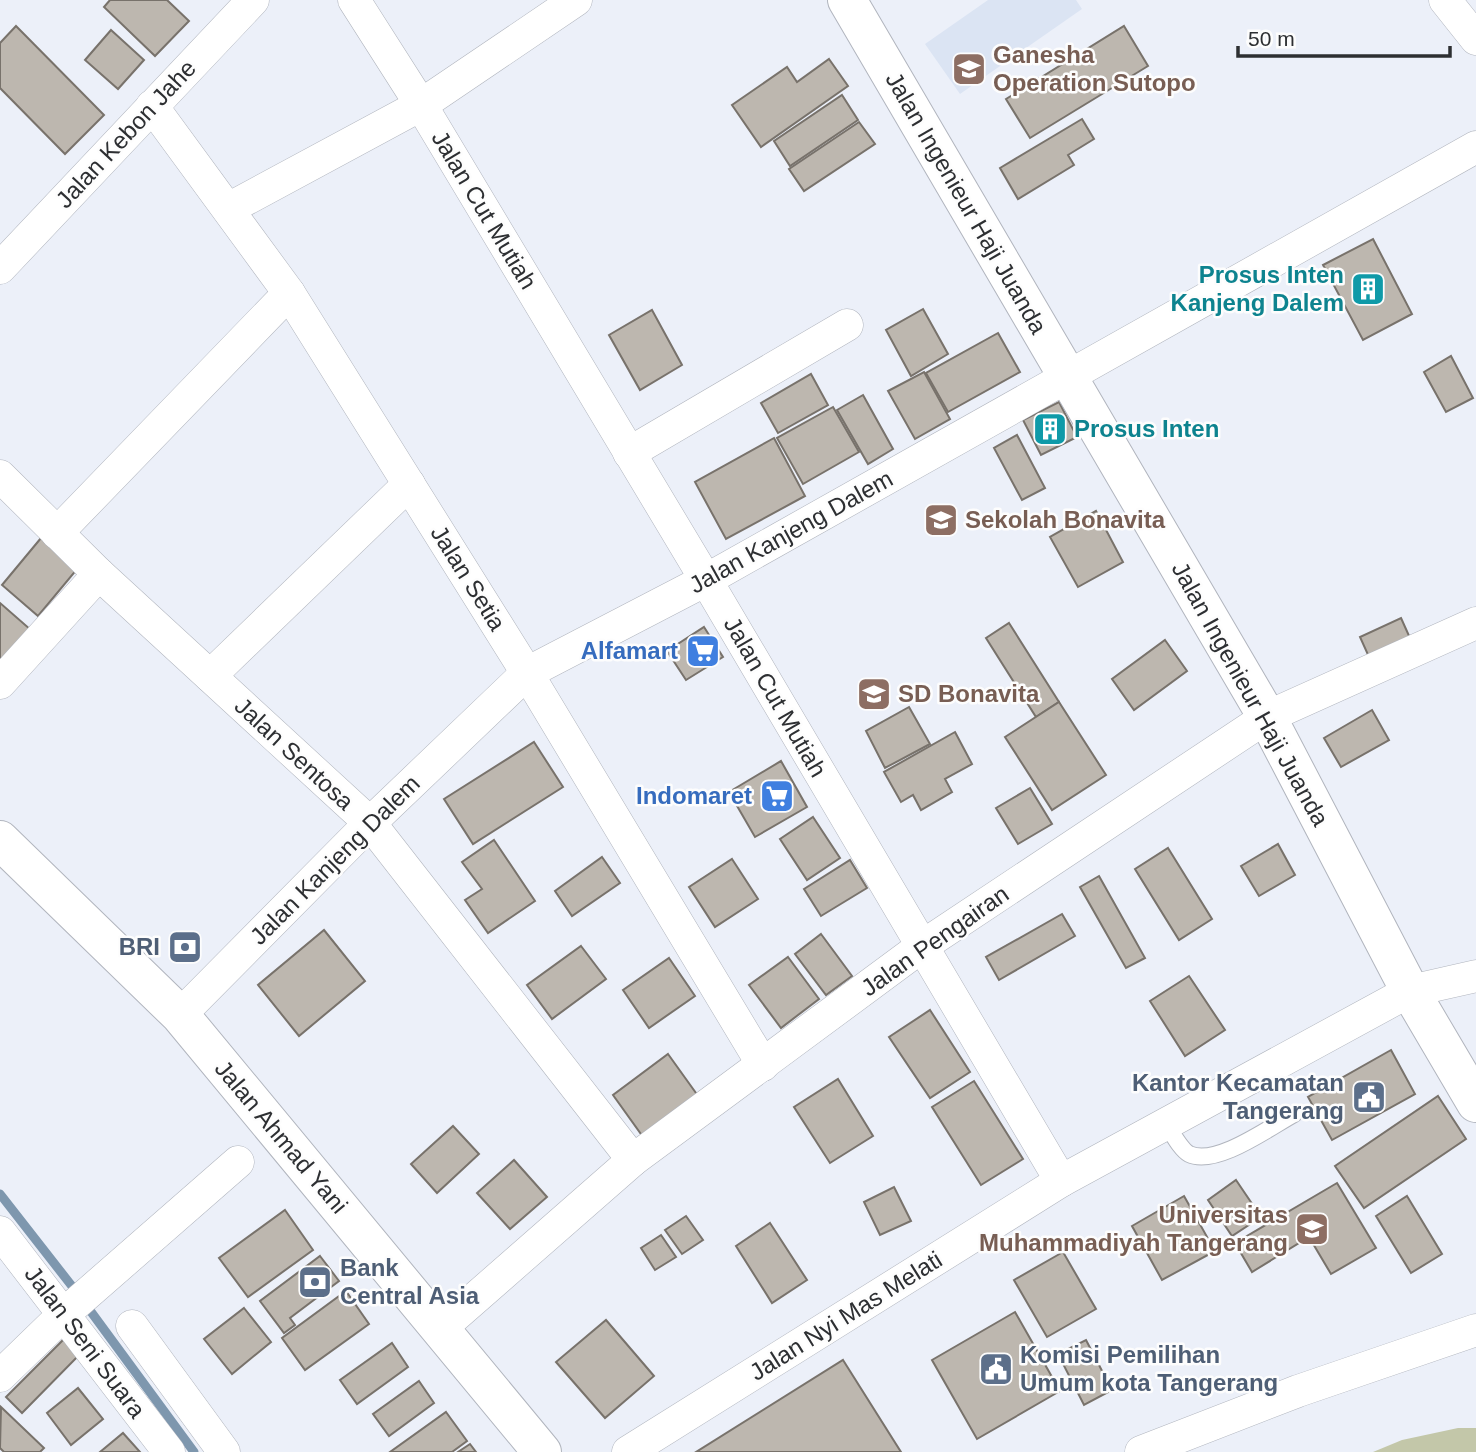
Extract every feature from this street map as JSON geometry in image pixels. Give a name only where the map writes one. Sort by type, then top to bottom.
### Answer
[{"type":"street","name":"Jalan Kebon Jahe","points":[[0,268],[253,0]]},
{"type":"street","name":"Jalan Cut Mutiah","points":[[354,0],[421,105],[706,580],[1061,1181]]},
{"type":"street","points":[[228,209],[421,105],[576,0]]},
{"type":"street","name":"Jalan Ingenieur Haji Juanda","points":[[847,0],[1267,717],[1410,990],[1476,1102]]},
{"type":"street","points":[[1445,0],[1476,39]]},
{"type":"street","name":"Jalan Setia","points":[[152,106],[289,293],[527,673],[763,1065]]},
{"type":"street","name":"Jalan Kanjeng Dalem","points":[[180,1016],[370,823],[527,673],[706,580],[1476,147]]},
{"type":"street","points":[[57,533],[289,293]]},
{"type":"street","points":[[629,453],[847,326]]},
{"type":"street","name":"Jalan Sentosa","points":[[0,476],[99,574],[370,823],[633,1160]]},
{"type":"street","points":[[210,676],[409,484]]},
{"type":"street","points":[[0,683],[99,574]]},
{"type":"street","name":"Jalan Pengairan","points":[[440,1329],[633,1160],[921,947],[1267,717],[1476,623]]},
{"type":"street","name":"Jalan Ahmad Yani","points":[[0,840],[180,1016],[542,1452]]},
{"type":"street","name":"Jalan Nyi Mas Melati","points":[[628,1452],[1061,1181],[1410,990],[1476,976]]},
{"type":"street","points":[[0,1376],[75,1304],[238,1162]]},
{"type":"street","name":"Jalan Seni Suara","points":[[0,1232],[75,1304],[169,1452]]},
{"type":"street","points":[[132,1326],[224,1452]]},
{"type":"street","points":[[1141,1452],[1298,1391],[1476,1330]]},
{"type":"lane","points":[[1166,1124],[1187,1153],[1202,1158],[1219,1155],[1294,1114]]},
{"type":"shaded area","name":"Ganesha Operation Sutopo","points":[[988,0],[1076,0],[1082,9],[960,94],[925,44]]},
{"type":"green space","points":[[1458,1428],[1476,1428],[1476,1452],[1373,1452],[1402,1440]]},
{"type":"building","points":[[110,0],[167,0],[189,21],[155,56],[104,7]]},
{"type":"building","points":[[16,26],[104,115],[65,154],[0,88],[0,43]]},
{"type":"building","points":[[1124,26],[1148,66],[1030,138],[1006,99]]},
{"type":"building","points":[[111,30],[144,60],[118,89],[85,60]]},
{"type":"building","points":[[829,59],[848,86],[761,147],[732,105],[787,67],[797,82]]},
{"type":"building","points":[[842,95],[858,120],[790,166],[774,141]]},
{"type":"building","points":[[1082,119],[1094,139],[1068,155],[1074,165],[1018,199],[1000,168]]},
{"type":"building","points":[[859,122],[875,144],[804,191],[789,169]]},
{"type":"building","name":"Prosus Inten Kanjeng Dalem","points":[[1373,239],[1412,314],[1363,340],[1323,265]]},
{"type":"building","points":[[923,309],[948,354],[911,376],[886,330]]},
{"type":"building","points":[[652,310],[682,365],[640,390],[609,335]]},
{"type":"building","points":[[998,333],[1020,372],[948,412],[926,373]]},
{"type":"building","points":[[1451,356],[1473,398],[1446,412],[1424,372]]},
{"type":"building","points":[[924,372],[950,419],[915,439],[888,391]]},
{"type":"building","points":[[811,374],[828,405],[778,433],[761,403]]},
{"type":"building","points":[[863,395],[893,449],[868,464],[837,410]]},
{"type":"building","name":"Prosus Inten","points":[[1059,402],[1077,437],[1041,455],[1023,420]]},
{"type":"building","points":[[833,407],[859,452],[803,484],[777,438]]},
{"type":"building","points":[[1017,435],[1045,488],[1022,500],[994,448]]},
{"type":"building","points":[[774,438],[805,496],[726,539],[695,482]]},
{"type":"building","points":[[1096,511],[1123,562],[1078,587],[1050,537]]},
{"type":"building","points":[[46,532],[83,562],[38,616],[2,585]]},
{"type":"building","points":[[0,603],[31,630],[0,667]]},
{"type":"building","points":[[1401,618],[1410,638],[1369,657],[1360,637]]},
{"type":"building","points":[[1009,623],[1059,702],[1036,717],[986,638]]},
{"type":"building","points":[[704,627],[723,657],[686,680],[667,651]]},
{"type":"building","points":[[1165,640],[1187,671],[1134,710],[1112,679]]},
{"type":"building","points":[[1059,702],[1106,775],[1052,810],[1005,737]]},
{"type":"building","points":[[909,707],[930,744],[885,768],[866,731]]},
{"type":"building","points":[[1372,710],[1389,740],[1341,767],[1324,738]]},
{"type":"building","points":[[955,732],[972,764],[945,779],[952,792],[921,810],[913,795],[901,802],[884,772]]},
{"type":"building","points":[[534,742],[563,787],[473,844],[444,799]]},
{"type":"building","points":[[781,761],[807,807],[755,837],[729,792]]},
{"type":"building","points":[[1030,788],[1052,824],[1018,844],[996,808]]},
{"type":"building","points":[[813,817],[840,858],[807,880],[780,839]]},
{"type":"building","points":[[494,840],[535,901],[488,933],[465,900],[482,889],[462,862]]},
{"type":"building","points":[[1278,844],[1295,875],[1259,896],[1241,866]]},
{"type":"building","points":[[1168,848],[1212,919],[1179,940],[1135,869]]},
{"type":"building","points":[[602,857],[620,883],[572,916],[555,891]]},
{"type":"building","points":[[732,859],[758,899],[715,927],[689,887]]},
{"type":"building","points":[[850,860],[867,888],[821,916],[804,889]]},
{"type":"building","points":[[1099,876],[1145,958],[1126,968],[1080,887]]},
{"type":"building","points":[[1062,914],[1075,936],[999,980],[986,957]]},
{"type":"building","points":[[324,930],[365,981],[299,1036],[258,985]]},
{"type":"building","points":[[821,934],[852,976],[826,995],[795,954]]},
{"type":"building","points":[[581,946],[606,979],[552,1019],[527,985]]},
{"type":"building","points":[[788,957],[819,999],[781,1028],[749,985]]},
{"type":"building","points":[[669,958],[695,996],[649,1028],[623,990]]},
{"type":"building","points":[[1189,976],[1225,1030],[1185,1056],[1150,1001]]},
{"type":"building","points":[[930,1010],[970,1072],[930,1098],[889,1037]]},
{"type":"building","points":[[1391,1050],[1415,1094],[1332,1140],[1308,1097]]},
{"type":"building","points":[[668,1054],[701,1100],[646,1141],[613,1095]]},
{"type":"building","points":[[838,1079],[873,1136],[830,1163],[794,1107]]},
{"type":"building","points":[[974,1081],[1023,1159],[981,1185],[932,1107]]},
{"type":"building","points":[[1438,1096],[1466,1139],[1364,1208],[1335,1166]]},
{"type":"building","points":[[453,1126],[479,1154],[437,1193],[411,1164]]},
{"type":"building","points":[[514,1160],[547,1197],[510,1229],[477,1193]]},
{"type":"building","points":[[1236,1180],[1261,1217],[1232,1236],[1208,1200]]},
{"type":"building","name":"Universitas Muhammadiyah Tangerang","points":[[1337,1183],[1376,1248],[1331,1274],[1309,1237],[1252,1272],[1235,1243]]},
{"type":"building","points":[[894,1187],[911,1221],[880,1235],[864,1202]]},
{"type":"building","points":[[1184,1196],[1215,1251],[1162,1280],[1132,1226]]},
{"type":"building","points":[[1407,1196],[1442,1254],[1411,1273],[1376,1216]]},
{"type":"building","points":[[285,1210],[313,1250],[248,1297],[219,1258]]},
{"type":"building","points":[[686,1216],[703,1240],[682,1254],[665,1230]]},
{"type":"building","points":[[770,1223],[807,1280],[772,1303],[736,1246]]},
{"type":"building","points":[[661,1235],[676,1257],[655,1270],[641,1248]]},
{"type":"building","points":[[1063,1252],[1096,1309],[1047,1337],[1014,1280]]},
{"type":"building","points":[[320,1256],[339,1281],[290,1318],[295,1325],[284,1333],[260,1301]]},
{"type":"building","points":[[346,1291],[369,1324],[305,1370],[282,1338]]},
{"type":"building","points":[[244,1308],[271,1342],[232,1374],[204,1339]]},
{"type":"building","points":[[1015,1312],[1060,1391],[977,1439],[932,1360]]},
{"type":"building","points":[[606,1320],[654,1376],[605,1418],[556,1362]]},
{"type":"building","points":[[72,1331],[87,1347],[22,1413],[6,1397]]},
{"type":"building","points":[[1086,1340],[1112,1390],[1084,1405],[1058,1354]]},
{"type":"building","points":[[392,1343],[408,1367],[357,1404],[340,1380]]},
{"type":"building","points":[[843,1360],[901,1452],[696,1452]]},
{"type":"building","points":[[419,1381],[434,1403],[389,1436],[373,1414]]},
{"type":"building","points":[[78,1388],[103,1419],[71,1445],[47,1413]]},
{"type":"building","points":[[1,1407],[44,1448],[40,1452],[4,1452],[0,1448]]},
{"type":"building","points":[[446,1412],[467,1441],[452,1452],[390,1452]]},
{"type":"building","points":[[123,1433],[140,1452],[100,1452]]},
{"type":"building","points":[[470,1444],[476,1452],[458,1452]]},
{"type":"waterway","points":[[0,1194],[75,1290],[194,1452]]},
{"type":"place","name":"Ganesha Operation Sutopo","points":[[969,69]]},
{"type":"place","name":"Prosus Inten Kanjeng Dalem","points":[[1368,289]]},
{"type":"place","name":"Prosus Inten","points":[[1050,429]]},
{"type":"place","name":"Sekolah Bonavita","points":[[941,520]]},
{"type":"place","name":"Alfamart","points":[[703,651]]},
{"type":"place","name":"SD Bonavita","points":[[874,694]]},
{"type":"place","name":"Indomaret","points":[[777,796]]},
{"type":"place","name":"BRI","points":[[185,947]]},
{"type":"place","name":"Kantor Kecamatan Tangerang","points":[[1369,1097]]},
{"type":"place","name":"Universitas Muhammadiyah Tangerang","points":[[1312,1229]]},
{"type":"place","name":"Bank Central Asia","points":[[315,1282]]},
{"type":"place","name":"Komisi Pemilihan Umum kota Tangerang","points":[[996,1369]]}]
